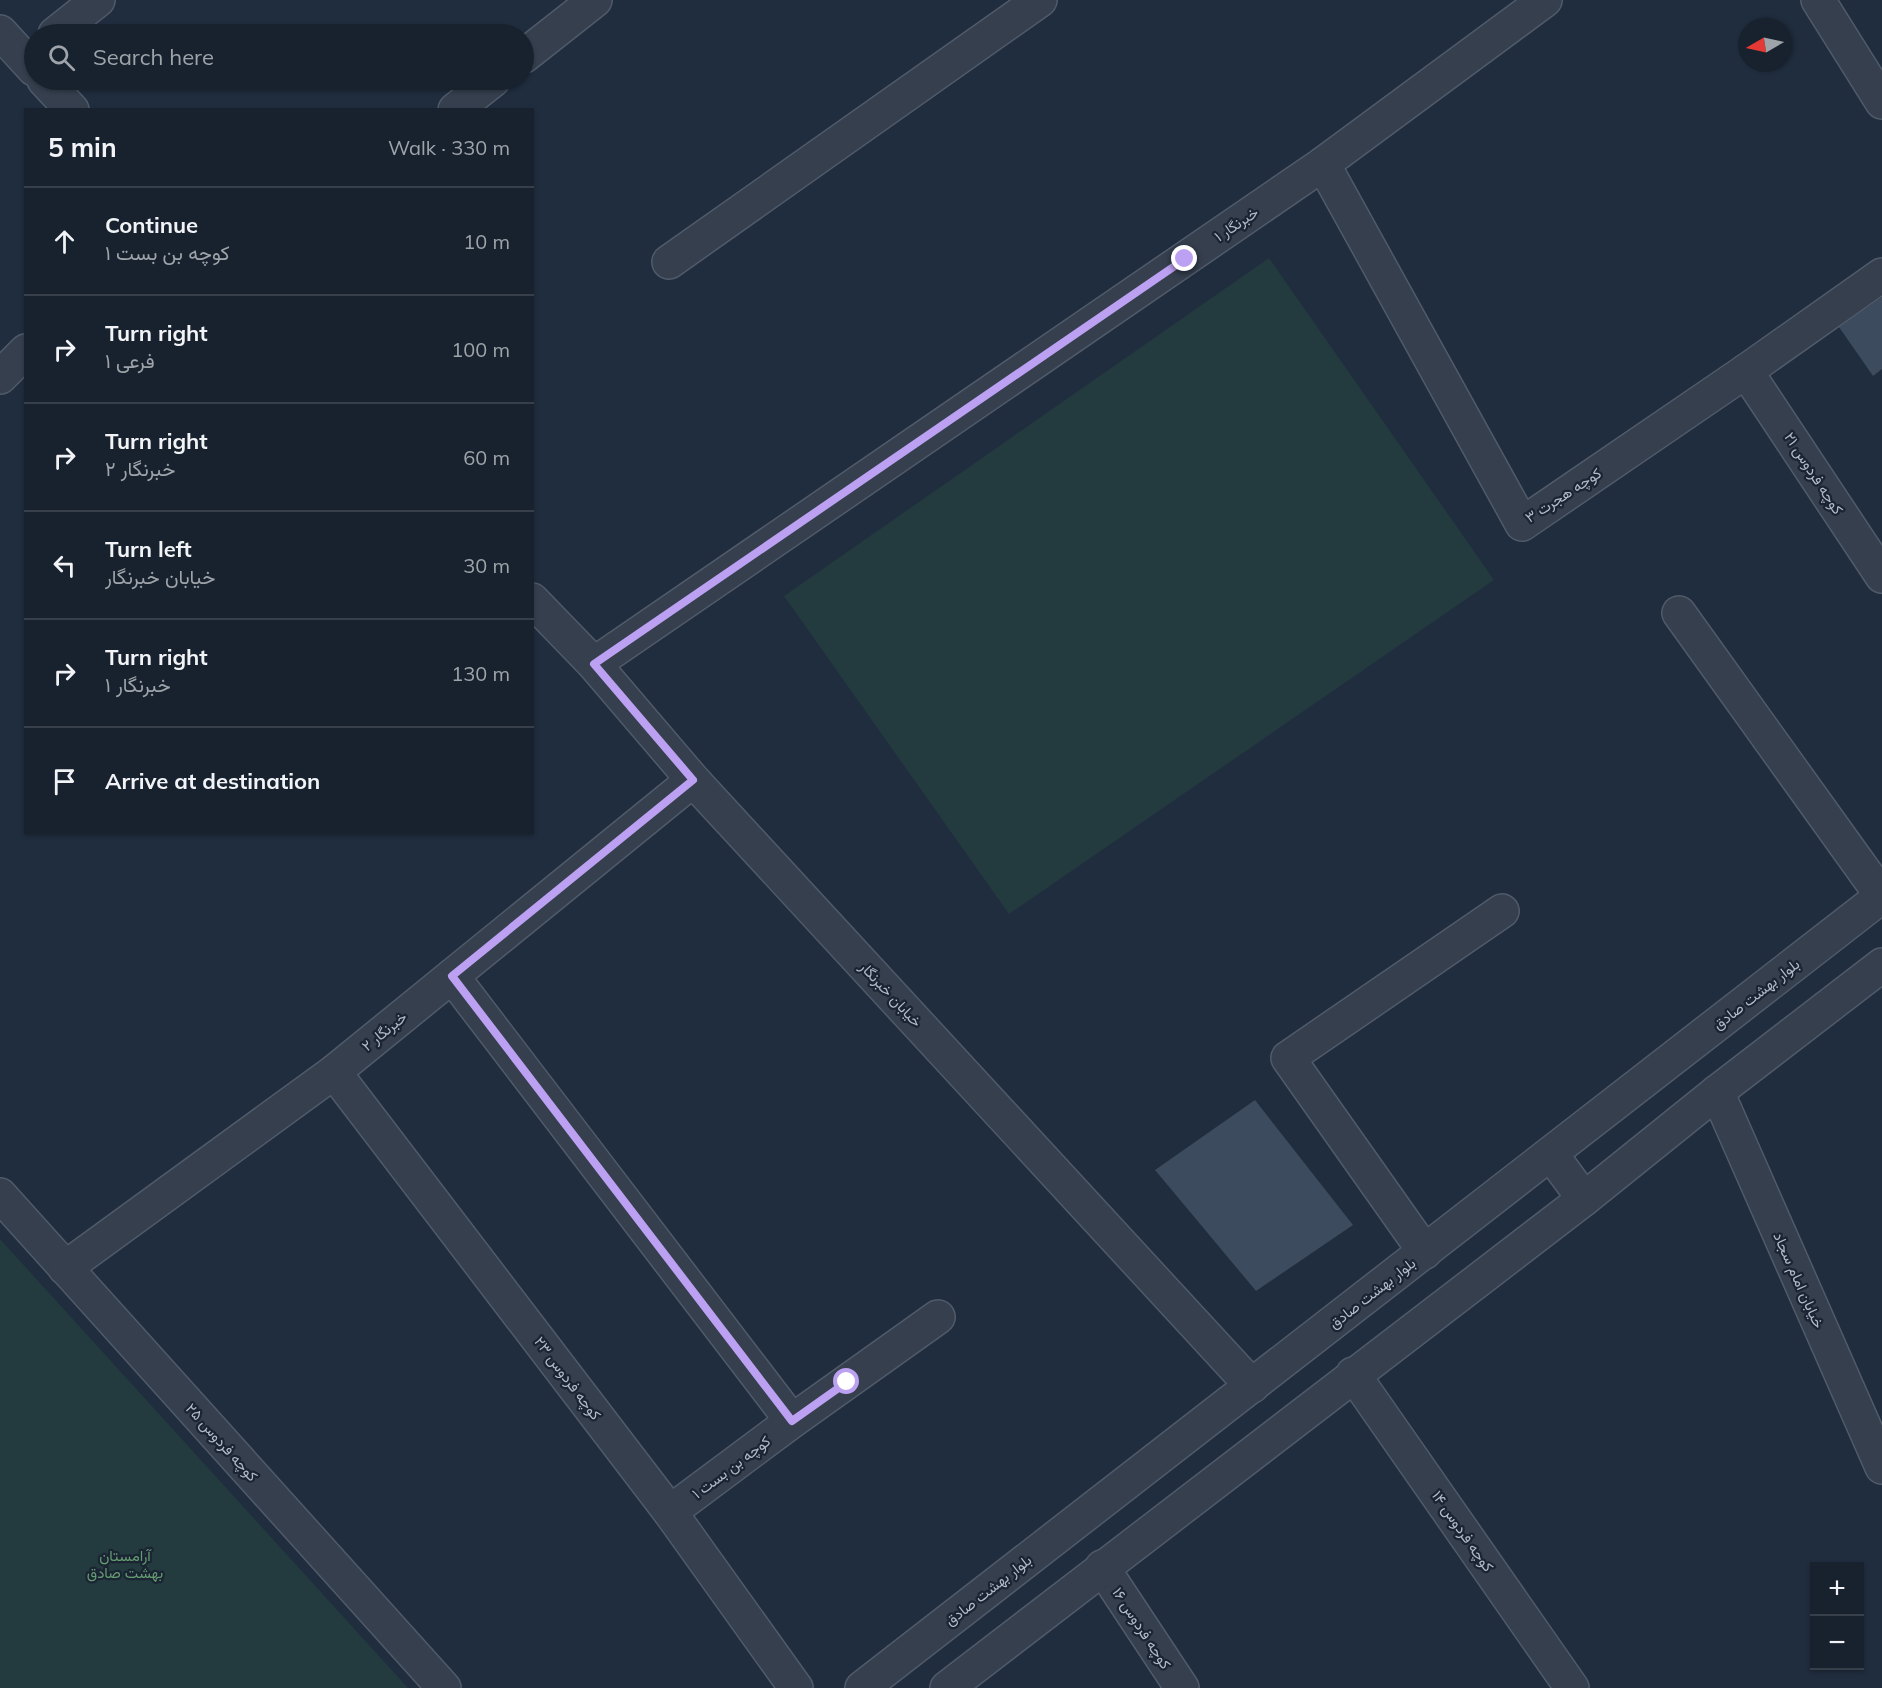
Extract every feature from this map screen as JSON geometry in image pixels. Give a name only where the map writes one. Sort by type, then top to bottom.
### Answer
[{"type":"street","points":[[68,24],[98,0]]},
{"type":"street","points":[[534,48],[595,0]]},
{"type":"street","points":[[669,262],[1040,0]]},
{"type":"street","name":"خبرنگار ۱","points":[[594,664],[1323,164],[1545,0]]},
{"type":"street","points":[[1818,0],[1882,102]]},
{"type":"street","points":[[0,32],[24,55]]},
{"type":"street","points":[[55,90],[70,108]]},
{"type":"street","points":[[458,108],[481,90]]},
{"type":"street","name":"کوچه هجرت ۳","points":[[1323,164],[1522,524],[1882,275]]},
{"type":"street","points":[[0,377],[24,353]]},
{"type":"street","name":"کوچه فردوس ۲۱","points":[[1746,371],[1882,576]]},
{"type":"street","name":"خیابان خبرنگار","points":[[534,602],[594,664],[693,780],[1252,1386]]},
{"type":"street","points":[[1679,613],[1882,896]]},
{"type":"street","name":"خبرنگار ۲","points":[[64,1268],[334,1072],[693,780]]},
{"type":"street","name":"بلوار بهشت صادق","points":[[861,1688],[1882,896]]},
{"type":"street","points":[[1425,1252],[1288,1058],[1502,911]]},
{"type":"street","points":[[947,1688],[1353,1374],[1584,1199],[1717,1092],[1882,965]]},
{"type":"street","points":[[452,976],[792,1421]]},
{"type":"street","name":"کوچه فردوس ۲۳","points":[[334,1072],[670,1512],[796,1688]]},
{"type":"street","name":"خیابان امام سجاد","points":[[1717,1092],[1882,1467]]},
{"type":"street","points":[[1551,1154],[1584,1199]]},
{"type":"street","name":"کوچه فردوس ۲۵","points":[[0,1195],[444,1688]]},
{"type":"street","name":"کوچه بن بست ۱","points":[[670,1512],[792,1421],[938,1317]]},
{"type":"street","name":"کوچه فردوس ۱۴","points":[[1353,1374],[1572,1688]]},
{"type":"street","name":"کوچه فردوس ۱۶","points":[[1102,1567],[1182,1688]]},
{"type":"green space","points":[[1269,258],[1494,580],[1009,914],[784,596]]},
{"type":"green space","name":"آرامستان بهشت صادق","points":[[0,1239],[408,1688],[0,1688]]},
{"type":"building","points":[[1882,297],[1882,369],[1873,376],[1839,327]]},
{"type":"building","points":[[1255,1100],[1353,1225],[1256,1291],[1155,1170]]},
{"type":"route","points":[[847,1382],[792,1421],[452,976],[693,780],[594,664],[1185,259]]}]
